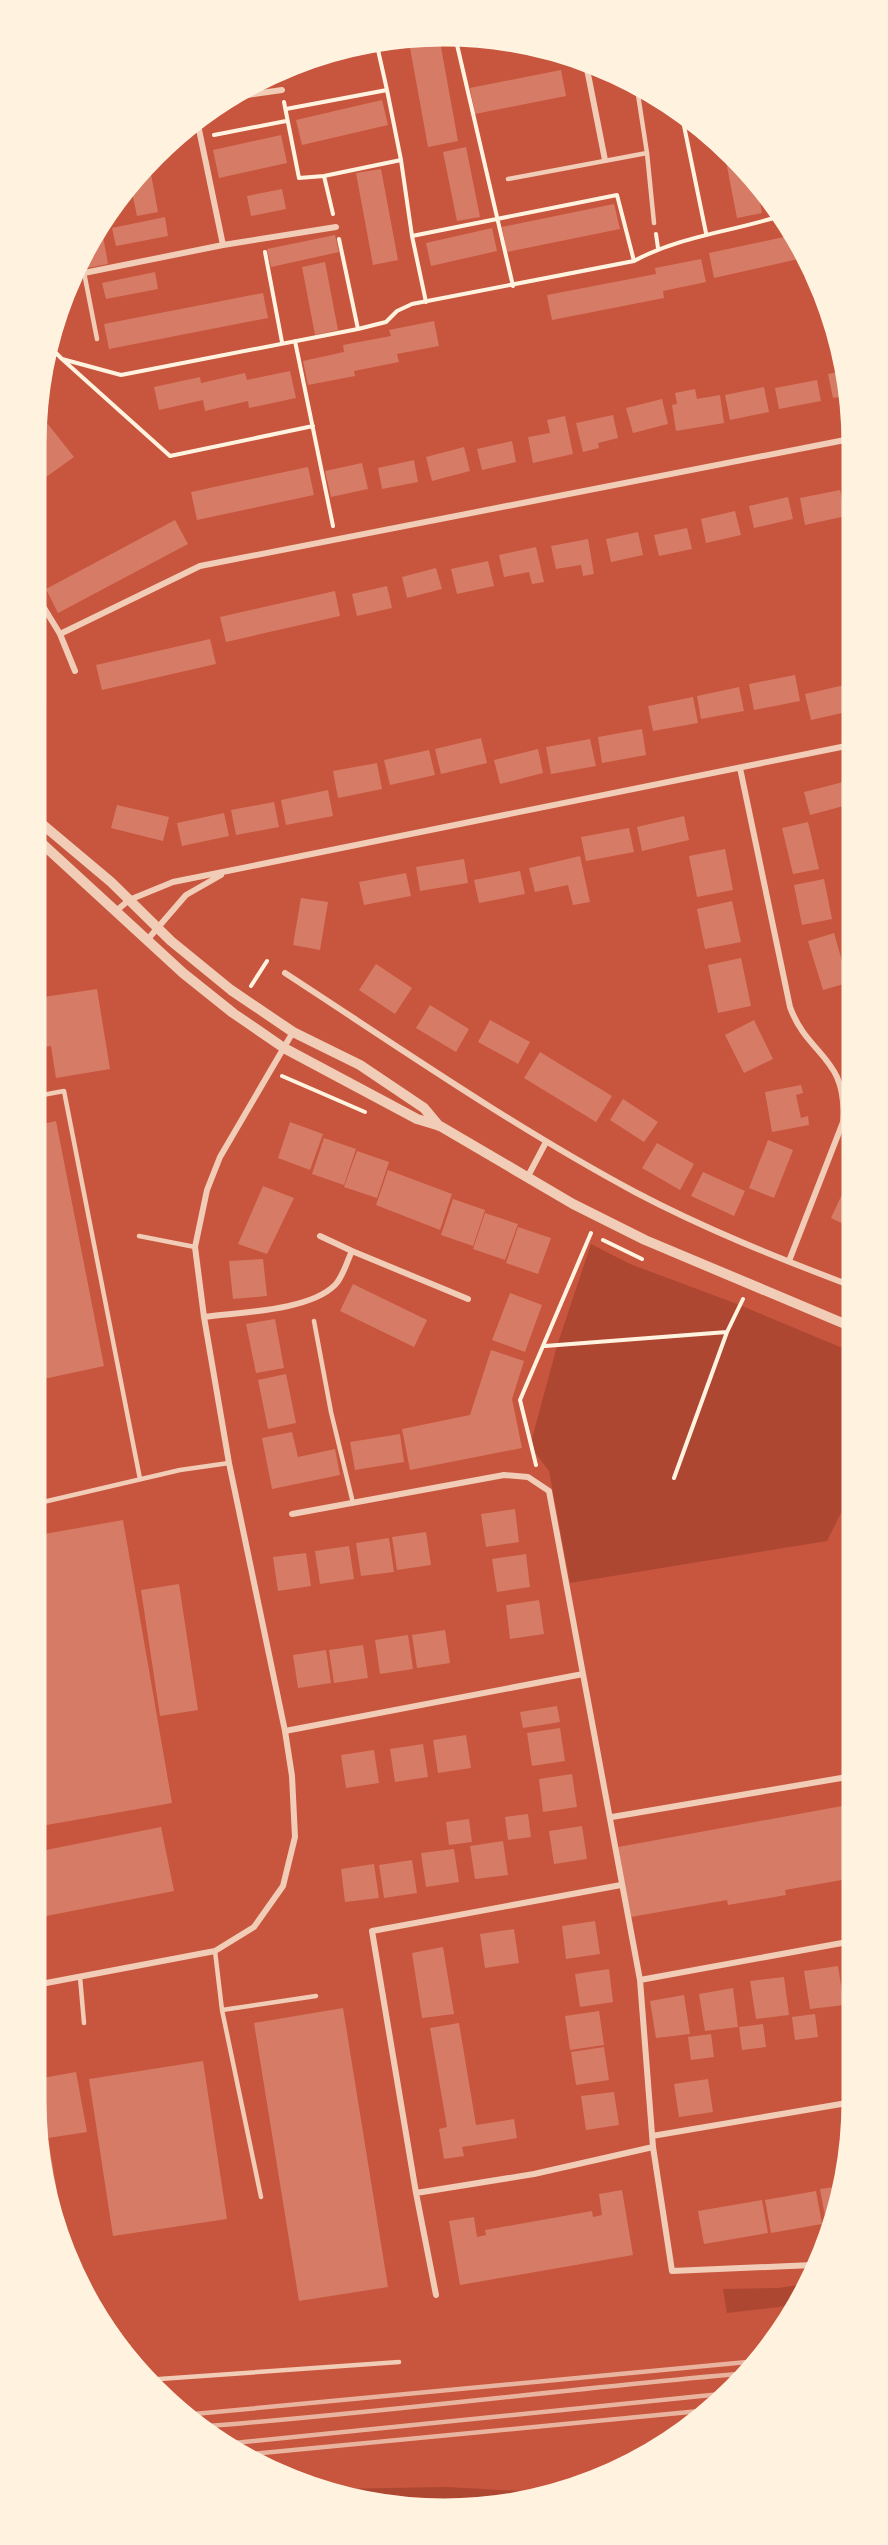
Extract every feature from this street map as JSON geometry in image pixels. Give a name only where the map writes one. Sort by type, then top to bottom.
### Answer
[{"type":"street","points":[[588,72],[605,160]]},
{"type":"street","points":[[253,94],[282,90]]},
{"type":"street","points":[[199,129],[223,245]]},
{"type":"street","points":[[84,273],[223,245],[336,227]]},
{"type":"street","points":[[60,634],[200,566],[843,440]]},
{"type":"street","points":[[45,609],[60,634],[75,671]]},
{"type":"street","points":[[116,911],[129,900],[173,882],[225,874],[261,863],[843,748]]},
{"type":"street","points":[[740,768],[790,1007],[795,1021],[834,1070],[843,1088]]},
{"type":"street","points":[[45,827],[129,900],[157,928],[231,990],[293,1032],[360,1065],[424,1108],[440,1126]]},
{"type":"street","points":[[45,846],[183,973],[233,1013],[284,1048],[417,1119],[440,1126],[526,1178],[645,1240],[843,1323]]},
{"type":"street","points":[[148,939],[186,895],[225,874]]},
{"type":"street","points":[[285,973],[546,1142],[637,1192],[733,1239],[843,1283]]},
{"type":"street","points":[[45,1983],[215,1951],[254,1927],[283,1886],[295,1837],[292,1776],[285,1731],[229,1463],[204,1317],[195,1247],[207,1190],[220,1157],[293,1032]]},
{"type":"street","points":[[789,1262],[843,1122]]},
{"type":"street","points":[[526,1178],[546,1142]]},
{"type":"street","points":[[320,1236],[468,1299]]},
{"type":"street","points":[[204,1317],[297,1303],[321,1296],[337,1284],[352,1251]]},
{"type":"street","points":[[291,1514],[504,1476],[528,1477],[549,1491],[612,1817],[621,1885],[640,1980],[653,2147],[672,2271],[808,2265]]},
{"type":"street","points":[[285,1731],[584,1674]]},
{"type":"street","points":[[612,1817],[843,1778]]},
{"type":"street","points":[[436,2295],[416,2193],[372,1930],[621,1885]]},
{"type":"street","points":[[640,1980],[843,1943]]},
{"type":"street","points":[[652,2136],[843,2104]]},
{"type":"street","points":[[416,2193],[534,2174],[653,2147]]},
{"type":"lane","points":[[638,95],[654,223]]},
{"type":"lane","points":[[508,179],[647,153]]},
{"type":"lane","points":[[84,273],[97,339]]},
{"type":"lane","points":[[45,1094],[64,1090],[140,1479]]},
{"type":"lane","points":[[139,1236],[195,1247]]},
{"type":"lane","points":[[314,1321],[331,1412],[353,1503]]},
{"type":"lane","points":[[45,1502],[180,1470],[229,1463]]},
{"type":"lane","points":[[215,1951],[222,2010],[261,2197]]},
{"type":"lane","points":[[80,1977],[84,2023]]},
{"type":"lane","points":[[222,2010],[316,1996]]},
{"type":"lane","points":[[158,2379],[399,2362]]},
{"type":"path","points":[[457,46],[513,286]]},
{"type":"path","points":[[378,51],[401,160],[412,236],[426,302]]},
{"type":"path","points":[[286,109],[387,90]]},
{"type":"path","points":[[201,127],[207,136],[286,121],[299,178],[324,176],[401,160]]},
{"type":"path","points":[[683,124],[706,233]]},
{"type":"path","points":[[324,176],[358,329]]},
{"type":"path","points":[[412,236],[616,195],[634,261]]},
{"type":"path","points":[[62,359],[120,375],[358,329],[386,322],[397,311],[412,304],[634,261],[658,248],[706,233],[773,218]]},
{"type":"path","points":[[262,239],[282,342]]},
{"type":"path","points":[[295,341],[336,541]]},
{"type":"path","points":[[56,353],[170,456],[313,426]]},
{"type":"path","points":[[543,1488],[520,1400],[545,1346],[591,1233]]},
{"type":"path","points":[[674,1478],[727,1332],[743,1299]]},
{"type":"path","points":[[545,1346],[727,1332]]},
{"type":"shaded area","points":[[591,1244],[630,1264],[737,1304],[843,1348],[843,1509],[827,1541],[570,1583],[549,1471],[530,1446],[557,1346]]},
{"type":"shaded area","points":[[798,2285],[786,2306],[727,2313],[723,2289],[778,2288]]},
{"type":"shaded area","points":[[446,2487],[525,2491],[496,2497],[444,2500],[392,2497],[352,2489]]},
{"type":"building","points":[[441,45],[458,141],[428,147],[410,47]]},
{"type":"building","points":[[561,70],[566,96],[475,114],[470,88]]},
{"type":"building","points":[[382,100],[388,125],[302,145],[296,120]]},
{"type":"building","points":[[281,135],[287,163],[219,178],[213,150]]},
{"type":"building","points":[[466,147],[480,217],[457,221],[443,152]]},
{"type":"building","points":[[726,162],[759,199],[762,213],[737,218]]},
{"type":"building","points":[[381,169],[398,260],[373,265],[356,173]]},
{"type":"building","points":[[151,174],[158,212],[137,216],[132,195]]},
{"type":"building","points":[[282,189],[286,209],[251,216],[247,196]]},
{"type":"building","points":[[614,204],[620,229],[507,252],[502,227]]},
{"type":"building","points":[[165,217],[168,236],[116,246],[112,228]]},
{"type":"building","points":[[492,228],[497,251],[431,266],[426,243]]},
{"type":"building","points":[[335,235],[339,252],[271,267],[267,249]]},
{"type":"building","points":[[103,236],[108,264],[87,268],[98,244]]},
{"type":"building","points":[[785,237],[797,259],[714,278],[709,253]]},
{"type":"building","points":[[701,259],[706,282],[663,291],[664,298],[552,320],[547,295],[656,274],[655,268]]},
{"type":"building","points":[[325,262],[338,330],[315,335],[302,267]]},
{"type":"building","points":[[155,272],[158,289],[106,299],[102,283]]},
{"type":"building","points":[[263,293],[268,318],[109,349],[104,324]]},
{"type":"building","points":[[434,321],[439,346],[397,354],[399,362],[354,371],[355,376],[308,385],[303,361],[344,352],[343,345],[391,336],[389,330]]},
{"type":"building","points":[[290,371],[296,398],[249,408],[248,401],[205,411],[203,400],[159,410],[154,387],[200,377],[201,383],[245,373],[247,380]]},
{"type":"building","points":[[836,372],[840,397],[833,398],[828,374]]},
{"type":"building","points":[[817,380],[821,401],[779,409],[775,388]]},
{"type":"building","points":[[764,387],[769,412],[730,420],[725,395]]},
{"type":"building","points":[[695,389],[697,399],[720,395],[724,423],[676,431],[672,405],[677,404],[675,393]]},
{"type":"building","points":[[662,399],[668,424],[633,433],[626,408]]},
{"type":"building","points":[[613,415],[618,438],[598,443],[599,448],[583,452],[576,423]]},
{"type":"building","points":[[565,416],[573,454],[533,463],[528,437],[550,433],[547,420]]},
{"type":"building","points":[[46,422],[74,457],[45,478]]},
{"type":"building","points":[[512,441],[516,462],[482,470],[477,449]]},
{"type":"building","points":[[464,447],[470,471],[432,481],[426,457]]},
{"type":"building","points":[[414,460],[418,482],[382,489],[378,468]]},
{"type":"building","points":[[362,463],[368,489],[331,497],[325,471]]},
{"type":"building","points":[[308,467],[314,495],[197,520],[191,492]]},
{"type":"building","points":[[840,490],[843,517],[805,525],[800,498]]},
{"type":"building","points":[[788,497],[793,519],[754,528],[749,506]]},
{"type":"building","points":[[735,511],[741,535],[706,543],[701,519]]},
{"type":"building","points":[[175,520],[188,544],[58,613],[46,589]]},
{"type":"building","points":[[687,528],[692,549],[659,556],[654,535]]},
{"type":"building","points":[[638,532],[643,555],[611,562],[606,539]]},
{"type":"building","points":[[588,539],[594,574],[583,576],[581,565],[556,569],[551,546]]},
{"type":"building","points":[[536,547],[544,582],[532,584],[529,572],[504,577],[499,555]]},
{"type":"building","points":[[488,561],[494,586],[457,594],[451,569]]},
{"type":"building","points":[[436,568],[442,589],[407,598],[402,577]]},
{"type":"building","points":[[387,586],[392,608],[357,616],[352,594]]},
{"type":"building","points":[[335,591],[340,616],[226,642],[220,617]]},
{"type":"building","points":[[210,639],[216,664],[102,690],[96,665]]},
{"type":"building","points":[[795,675],[800,701],[754,710],[749,684]]},
{"type":"building","points":[[843,685],[843,713],[811,720],[805,694]]},
{"type":"building","points":[[739,687],[744,711],[701,719],[697,696]]},
{"type":"building","points":[[693,697],[698,723],[653,731],[648,706]]},
{"type":"building","points":[[642,729],[646,755],[602,763],[598,737]]},
{"type":"building","points":[[481,738],[487,763],[441,774],[435,749]]},
{"type":"building","points":[[590,739],[596,766],[551,774],[546,747]]},
{"type":"building","points":[[538,749],[543,773],[500,784],[494,760]]},
{"type":"building","points":[[429,750],[435,775],[390,785],[384,760]]},
{"type":"building","points":[[377,763],[382,789],[338,798],[333,771]]},
{"type":"building","points":[[843,782],[843,806],[810,815],[804,792]]},
{"type":"building","points":[[328,790],[333,816],[286,825],[281,800]]},
{"type":"building","points":[[274,802],[279,827],[236,835],[231,810]]},
{"type":"building","points":[[117,805],[169,817],[163,841],[111,828]]},
{"type":"building","points":[[224,813],[229,836],[182,846],[177,823]]},
{"type":"building","points":[[684,816],[689,840],[642,851],[637,827]]},
{"type":"building","points":[[808,822],[819,869],[793,874],[782,828]]},
{"type":"building","points":[[629,828],[634,852],[586,861],[581,837]]},
{"type":"building","points":[[725,849],[733,890],[697,897],[689,856]]},
{"type":"building","points":[[580,856],[590,902],[573,905],[568,885],[535,892],[529,868]]},
{"type":"building","points":[[464,859],[468,883],[420,891],[416,867]]},
{"type":"building","points":[[520,871],[525,894],[479,903],[474,880]]},
{"type":"building","points":[[406,873],[411,896],[364,905],[359,882]]},
{"type":"building","points":[[824,879],[832,919],[802,925],[794,885]]},
{"type":"building","points":[[301,898],[328,902],[320,950],[293,945]]},
{"type":"building","points":[[732,901],[741,942],[705,949],[697,909]]},
{"type":"building","points":[[834,933],[843,961],[843,984],[823,990],[808,941]]},
{"type":"building","points":[[741,958],[751,1006],[718,1013],[708,965]]},
{"type":"building","points":[[376,964],[412,988],[395,1014],[359,990]]},
{"type":"building","points":[[97,989],[110,1069],[56,1078],[51,1046],[45,1047],[45,997]]},
{"type":"building","points":[[430,1005],[469,1029],[456,1052],[416,1028]]},
{"type":"building","points":[[490,1020],[530,1042],[518,1064],[478,1042]]},
{"type":"building","points":[[754,1020],[773,1059],[744,1073],[725,1035]]},
{"type":"building","points":[[540,1052],[612,1096],[596,1122],[524,1078]]},
{"type":"building","points":[[801,1085],[803,1093],[796,1095],[801,1118],[808,1116],[809,1125],[772,1132],[765,1092]]},
{"type":"building","points":[[623,1099],[658,1122],[644,1142],[610,1120]]},
{"type":"building","points":[[56,1121],[104,1366],[45,1379],[45,1123]]},
{"type":"building","points":[[290,1122],[323,1134],[310,1170],[278,1158]]},
{"type":"building","points":[[324,1138],[356,1149],[344,1185],[312,1174]]},
{"type":"building","points":[[768,1140],[793,1150],[774,1198],[749,1188]]},
{"type":"building","points":[[657,1143],[694,1164],[680,1190],[642,1168]]},
{"type":"building","points":[[357,1151],[389,1162],[377,1198],[344,1187]]},
{"type":"building","points":[[388,1170],[452,1194],[440,1230],[376,1205]]},
{"type":"building","points":[[703,1172],[745,1191],[734,1216],[691,1196]]},
{"type":"building","points":[[263,1186],[294,1198],[267,1254],[238,1244]]},
{"type":"building","points":[[843,1192],[843,1224],[831,1218]]},
{"type":"building","points":[[453,1199],[485,1210],[473,1246],[441,1235]]},
{"type":"building","points":[[485,1213],[518,1224],[505,1260],[473,1249]]},
{"type":"building","points":[[518,1227],[551,1238],[538,1274],[506,1263]]},
{"type":"building","points":[[263,1259],[267,1296],[233,1299],[229,1261]]},
{"type":"building","points":[[353,1284],[427,1320],[414,1347],[340,1311]]},
{"type":"building","points":[[510,1293],[542,1305],[525,1352],[492,1340]]},
{"type":"building","points":[[275,1319],[284,1368],[256,1373],[246,1324]]},
{"type":"building","points":[[491,1350],[524,1361],[512,1399],[522,1448],[410,1470],[402,1429],[470,1415]]},
{"type":"building","points":[[286,1374],[296,1423],[268,1429],[258,1380]]},
{"type":"building","points":[[292,1432],[298,1457],[335,1449],[340,1475],[272,1489],[262,1438]]},
{"type":"building","points":[[400,1434],[404,1462],[355,1470],[350,1442]]},
{"type":"building","points":[[515,1509],[519,1542],[486,1547],[481,1514]]},
{"type":"building","points":[[123,1520],[172,1803],[45,1825],[45,1534]]},
{"type":"building","points":[[426,1532],[431,1565],[397,1570],[392,1537]]},
{"type":"building","points":[[389,1538],[394,1572],[361,1576],[356,1543]]},
{"type":"building","points":[[349,1546],[354,1579],[320,1584],[315,1551]]},
{"type":"building","points":[[306,1553],[311,1586],[278,1591],[273,1557]]},
{"type":"building","points":[[526,1554],[530,1587],[497,1592],[492,1559]]},
{"type":"building","points":[[179,1584],[198,1710],[160,1716],[141,1590]]},
{"type":"building","points":[[539,1600],[544,1634],[510,1639],[506,1605]]},
{"type":"building","points":[[445,1630],[450,1663],[417,1668],[412,1635]]},
{"type":"building","points":[[408,1635],[413,1669],[380,1674],[375,1640]]},
{"type":"building","points":[[363,1645],[368,1678],[334,1683],[329,1650]]},
{"type":"building","points":[[326,1650],[331,1683],[298,1688],[293,1655]]},
{"type":"building","points":[[557,1706],[560,1722],[523,1728],[520,1712]]},
{"type":"building","points":[[560,1728],[565,1761],[532,1766],[527,1733]]},
{"type":"building","points":[[466,1735],[471,1768],[438,1773],[433,1740]]},
{"type":"building","points":[[423,1744],[428,1777],[395,1782],[390,1749]]},
{"type":"building","points":[[374,1750],[379,1783],[346,1788],[341,1755]]},
{"type":"building","points":[[572,1774],[577,1807],[543,1812],[539,1779]]},
{"type":"building","points":[[843,1806],[843,1880],[785,1890],[786,1895],[728,1905],[727,1900],[631,1917],[618,1847]]},
{"type":"building","points":[[528,1814],[531,1837],[508,1840],[505,1817]]},
{"type":"building","points":[[469,1819],[472,1842],[449,1845],[446,1822]]},
{"type":"building","points":[[582,1826],[587,1859],[554,1864],[549,1831]]},
{"type":"building","points":[[161,1827],[174,1891],[45,1916],[45,1850]]},
{"type":"building","points":[[503,1841],[508,1875],[475,1879],[470,1846]]},
{"type":"building","points":[[454,1849],[459,1882],[426,1887],[421,1853]]},
{"type":"building","points":[[412,1860],[417,1893],[384,1898],[379,1865]]},
{"type":"building","points":[[374,1864],[379,1898],[345,1902],[341,1869]]},
{"type":"building","points":[[595,1921],[600,1954],[566,1959],[562,1926]]},
{"type":"building","points":[[514,1929],[519,1963],[485,1968],[480,1934]]},
{"type":"building","points":[[443,1947],[454,2014],[422,2018],[412,1953]]},
{"type":"building","points":[[838,1966],[843,2005],[810,2009],[804,1971]]},
{"type":"building","points":[[609,1969],[613,2002],[580,2007],[575,1974]]},
{"type":"building","points":[[784,1977],[789,2015],[756,2019],[750,1981]]},
{"type":"building","points":[[733,1988],[738,2027],[705,2031],[699,1994]]},
{"type":"building","points":[[684,1995],[690,2034],[656,2038],[650,2001]]},
{"type":"building","points":[[343,2008],[388,2287],[299,2301],[254,2023]]},
{"type":"building","points":[[599,2011],[604,2045],[570,2050],[565,2016]]},
{"type":"building","points":[[815,2014],[818,2037],[795,2040],[792,2017]]},
{"type":"building","points":[[459,2023],[476,2125],[514,2119],[517,2138],[462,2147],[464,2156],[444,2159],[439,2129],[447,2127],[430,2028]]},
{"type":"building","points":[[763,2024],[766,2047],[742,2050],[739,2027]]},
{"type":"building","points":[[711,2034],[714,2057],[691,2060],[688,2037]]},
{"type":"building","points":[[604,2047],[609,2080],[576,2085],[571,2052]]},
{"type":"building","points":[[203,2061],[227,2219],[113,2236],[89,2079]]},
{"type":"building","points":[[76,2072],[87,2132],[48,2138],[59,2205],[48,2153],[45,2077]]},
{"type":"building","points":[[708,2079],[713,2112],[679,2117],[674,2084]]},
{"type":"building","points":[[614,2092],[619,2125],[586,2130],[581,2096]]},
{"type":"building","points":[[833,2187],[825,2218],[820,2189]]},
{"type":"building","points":[[622,2190],[633,2255],[460,2285],[449,2221],[474,2217],[477,2237],[486,2235],[485,2230],[592,2211],[593,2217],[602,2215],[599,2194]]},
{"type":"building","points":[[816,2191],[822,2224],[771,2233],[765,2200]]},
{"type":"building","points":[[762,2200],[768,2233],[704,2244],[698,2211]]},
{"type":"railway","points":[[196,2414],[746,2362]]},
{"type":"railway","points":[[212,2426],[734,2374]]},
{"type":"railway","points":[[237,2443],[714,2395]]},
{"type":"railway","points":[[257,2454],[695,2411]]}]
